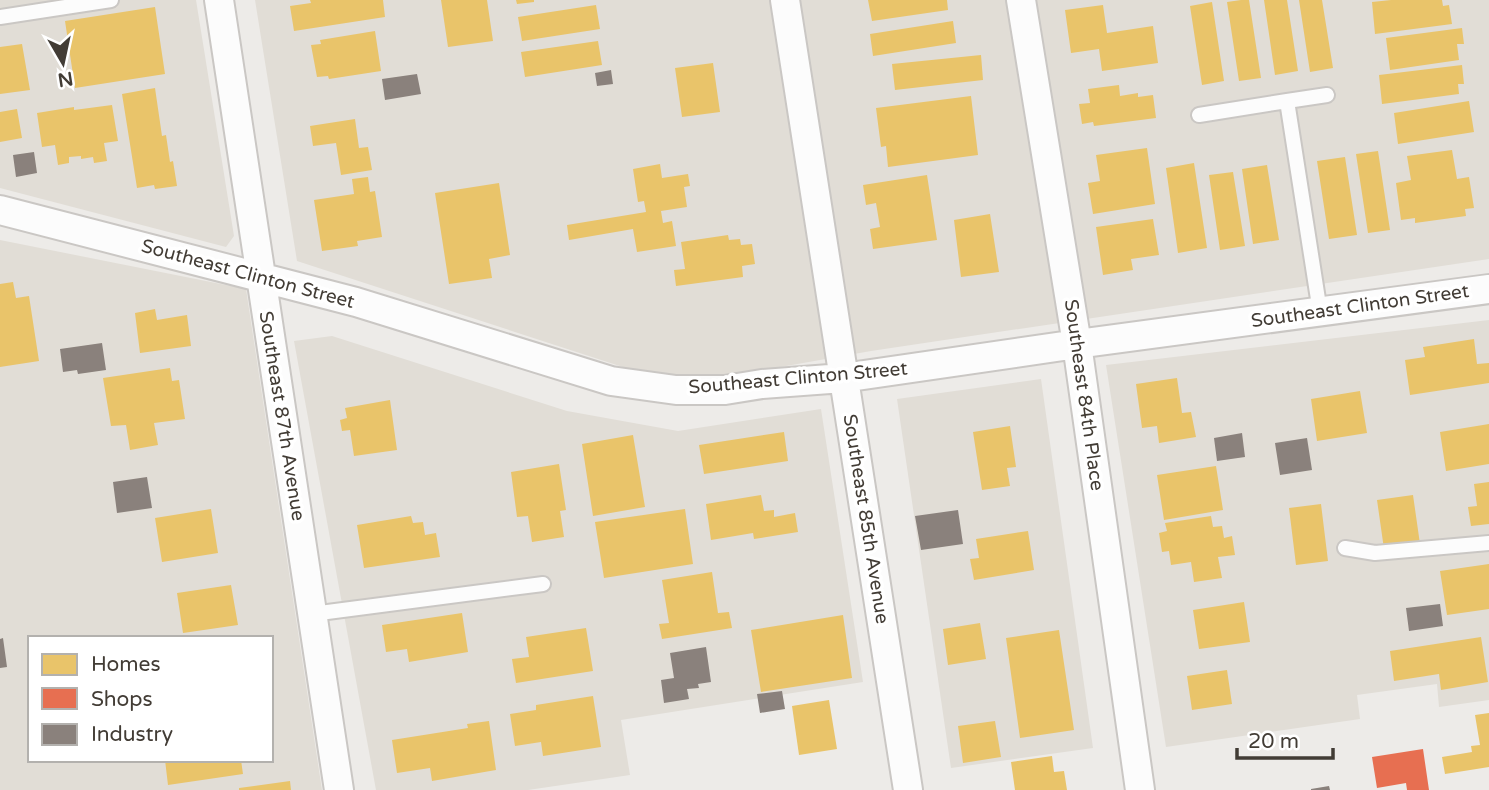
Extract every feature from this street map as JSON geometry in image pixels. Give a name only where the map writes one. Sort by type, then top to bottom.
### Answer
[{"type":"street","name":"Southeast 87th Avenue","points":[[219,0],[339,790]]},
{"type":"street","name":"Southeast 85th Avenue","points":[[785,0],[908,790]]},
{"type":"street","name":"Southeast 84th Place","points":[[1021,0],[1077,344],[1140,790]]},
{"type":"street","name":"Southeast Clinton Street","points":[[0,210],[356,302],[611,381],[676,390],[713,390],[843,378],[1489,289]]},
{"type":"lane","points":[[0,17],[111,0]]},
{"type":"lane","points":[[1199,115],[1327,95]]},
{"type":"lane","points":[[1287,101],[1320,312]]},
{"type":"lane","points":[[1345,548],[1375,553],[1489,542]]},
{"type":"lane","points":[[312,614],[544,584]]},
{"type":"shaded area","points":[[0,0],[196,0],[234,236],[226,247],[0,188]]},
{"type":"shaded area","points":[[255,0],[1489,0],[1489,259],[871,351],[706,380],[632,370],[297,261]]},
{"type":"shaded area","points":[[0,240],[246,289],[322,790],[0,790]]},
{"type":"shaded area","points":[[1489,320],[1489,700],[1439,707],[1437,684],[1357,695],[1360,719],[1166,747],[1106,365]]},
{"type":"shaded area","points":[[332,336],[567,411],[678,431],[821,409],[863,682],[621,720],[630,775],[528,790],[376,790],[294,341]]},
{"type":"shaded area","points":[[1041,379],[1093,748],[951,768],[897,399]]},
{"type":"building: Homes","points":[[310,0],[383,0],[385,17],[294,31],[290,6],[311,3]]},
{"type":"building: Homes","points":[[441,0],[487,0],[493,41],[448,47]]},
{"type":"building: Homes","points":[[516,0],[534,0],[534,2],[517,4]]},
{"type":"building: Homes","points":[[868,0],[947,0],[948,10],[872,21]]},
{"type":"building: Homes","points":[[1249,0],[1261,78],[1239,81],[1227,2]]},
{"type":"building: Homes","points":[[1264,0],[1287,0],[1298,71],[1275,75]]},
{"type":"building: Homes","points":[[1299,0],[1322,0],[1333,68],[1310,72]]},
{"type":"building: Homes","points":[[1442,0],[1443,6],[1449,5],[1452,24],[1375,34],[1372,2]]},
{"type":"building: Homes","points":[[1212,2],[1224,81],[1202,85],[1190,6]]},
{"type":"building: Homes","points":[[596,5],[600,29],[522,41],[518,17]]},
{"type":"building: Homes","points":[[1103,5],[1107,33],[1153,26],[1158,63],[1102,71],[1099,49],[1071,53],[1065,10]]},
{"type":"building: Homes","points":[[155,7],[165,74],[75,88],[65,21]]},
{"type":"building: Homes","points":[[953,21],[956,43],[873,56],[870,34]]},
{"type":"building: Homes","points":[[1462,28],[1464,44],[1457,44],[1459,60],[1390,70],[1386,38]]},
{"type":"building: Homes","points":[[375,31],[381,71],[329,79],[328,76],[317,77],[311,45],[321,44],[320,40]]},
{"type":"building: Homes","points":[[598,41],[602,65],[525,77],[521,52]]},
{"type":"building: Homes","points":[[22,44],[30,90],[0,94],[0,47]]},
{"type":"building: Homes","points":[[981,55],[983,80],[895,90],[892,64]]},
{"type":"building: Homes","points":[[713,63],[720,112],[682,117],[675,68]]},
{"type":"building: Homes","points":[[1462,65],[1464,84],[1458,84],[1459,94],[1382,104],[1379,75]]},
{"type":"building: Homes","points":[[1119,85],[1120,96],[1138,93],[1138,97],[1153,95],[1156,118],[1094,126],[1093,122],[1082,124],[1079,104],[1090,103],[1088,89]]},
{"type":"building: Homes","points":[[155,88],[162,136],[166,135],[177,186],[155,189],[154,185],[137,188],[122,94]]},
{"type":"building: Homes","points":[[971,96],[978,155],[888,167],[886,146],[881,147],[876,108]]},
{"type":"building: Homes","points":[[1469,101],[1474,132],[1398,144],[1394,113]]},
{"type":"building: Homes","points":[[112,105],[118,141],[104,143],[107,161],[94,163],[93,157],[81,159],[81,156],[69,157],[69,163],[58,165],[55,145],[42,147],[37,113]]},
{"type":"building: Homes","points":[[17,109],[22,138],[0,142],[0,112]]},
{"type":"building: Homes","points":[[355,119],[359,148],[368,147],[372,170],[341,175],[336,143],[313,146],[310,126]]},
{"type":"building: Homes","points":[[1147,148],[1155,204],[1093,214],[1088,183],[1100,181],[1096,155]]},
{"type":"building: Homes","points":[[1452,150],[1457,179],[1469,177],[1474,208],[1465,209],[1466,216],[1415,223],[1415,218],[1401,220],[1396,183],[1411,180],[1407,156]]},
{"type":"building: Homes","points":[[1378,151],[1390,230],[1368,233],[1356,154]]},
{"type":"building: Homes","points":[[1345,157],[1357,235],[1329,239],[1317,161]]},
{"type":"building: Homes","points":[[1194,163],[1207,248],[1178,253],[1166,168]]},
{"type":"building: Homes","points":[[660,164],[662,178],[688,174],[690,186],[684,187],[687,207],[661,211],[663,223],[672,221],[676,246],[637,252],[633,229],[569,240],[567,225],[646,212],[644,201],[638,202],[633,169]]},
{"type":"building: Homes","points":[[1267,165],[1279,240],[1253,244],[1242,169]]},
{"type":"building: Homes","points":[[1233,172],[1245,246],[1220,250],[1209,175]]},
{"type":"building: Homes","points":[[927,175],[937,240],[873,249],[870,229],[880,227],[876,203],[866,205],[863,185]]},
{"type":"building: Homes","points":[[368,177],[370,192],[375,191],[382,237],[357,241],[358,246],[322,251],[314,200],[354,194],[352,179]]},
{"type":"building: Homes","points":[[499,183],[510,255],[489,259],[492,278],[449,284],[435,193]]},
{"type":"building: Homes","points":[[990,214],[999,272],[961,277],[954,220]]},
{"type":"building: Homes","points":[[1153,219],[1159,255],[1131,259],[1133,270],[1103,275],[1096,227]]},
{"type":"building: Homes","points":[[728,235],[729,240],[740,239],[741,245],[752,244],[755,264],[742,266],[743,277],[676,286],[674,270],[685,269],[681,242]]},
{"type":"building: Homes","points":[[13,282],[16,298],[29,296],[39,361],[0,367],[0,284]]},
{"type":"building: Homes","points":[[155,309],[157,320],[187,315],[191,346],[140,353],[135,313]]},
{"type":"building: Homes","points":[[1474,339],[1477,364],[1489,363],[1489,383],[1410,395],[1405,360],[1425,357],[1423,347]]},
{"type":"building: Homes","points":[[170,368],[172,381],[179,380],[185,419],[154,423],[158,445],[130,450],[126,425],[111,426],[103,378]]},
{"type":"building: Homes","points":[[1177,378],[1182,413],[1191,412],[1196,437],[1159,443],[1157,426],[1142,428],[1136,384]]},
{"type":"building: Homes","points":[[1360,391],[1367,433],[1317,441],[1311,399]]},
{"type":"building: Homes","points":[[390,400],[397,450],[354,456],[350,430],[342,431],[340,420],[347,418],[345,408]]},
{"type":"building: Homes","points":[[1489,424],[1489,464],[1446,471],[1440,432]]},
{"type":"building: Homes","points":[[1010,426],[1016,467],[1007,468],[1010,486],[982,490],[973,432]]},
{"type":"building: Homes","points":[[784,432],[788,461],[704,474],[699,445]]},
{"type":"building: Homes","points":[[633,435],[645,507],[593,516],[582,444]]},
{"type":"building: Homes","points":[[559,464],[566,510],[560,511],[564,537],[532,542],[528,516],[517,517],[511,472]]},
{"type":"building: Homes","points":[[1216,466],[1223,510],[1164,520],[1157,475]]},
{"type":"building: Homes","points":[[1489,482],[1489,524],[1471,526],[1468,507],[1477,506],[1474,484]]},
{"type":"building: Homes","points":[[761,495],[764,511],[774,510],[774,517],[795,513],[798,532],[754,539],[753,533],[711,540],[706,504]]},
{"type":"building: Homes","points":[[1413,495],[1420,544],[1384,549],[1377,500]]},
{"type":"building: Homes","points":[[1321,504],[1328,561],[1296,565],[1289,508]]},
{"type":"building: Homes","points":[[211,509],[218,553],[162,562],[155,518]]},
{"type":"building: Homes","points":[[685,509],[693,564],[604,578],[595,522]]},
{"type":"building: Homes","points":[[411,516],[413,523],[423,522],[425,535],[436,533],[440,557],[364,568],[357,525]]},
{"type":"building: Homes","points":[[1211,516],[1213,527],[1222,526],[1224,538],[1232,536],[1235,555],[1218,557],[1222,578],[1194,582],[1191,562],[1171,565],[1169,551],[1162,552],[1159,533],[1167,531],[1165,523]]},
{"type":"building: Homes","points":[[1028,531],[1034,570],[974,580],[970,559],[979,558],[976,539]]},
{"type":"building: Homes","points":[[1489,564],[1489,609],[1447,615],[1440,571]]},
{"type":"building: Homes","points":[[712,572],[718,613],[729,612],[732,628],[662,639],[659,624],[669,623],[662,580]]},
{"type":"building: Homes","points":[[231,585],[238,625],[183,633],[177,593]]},
{"type":"building: Homes","points":[[1244,602],[1250,642],[1199,649],[1193,610]]},
{"type":"building: Homes","points":[[462,613],[468,652],[409,662],[407,649],[386,652],[382,625]]},
{"type":"building: Homes","points":[[843,615],[852,678],[761,692],[751,630]]},
{"type":"building: Homes","points":[[980,623],[986,659],[948,665],[943,629]]},
{"type":"building: Homes","points":[[586,628],[593,671],[516,683],[512,659],[529,657],[526,637]]},
{"type":"building: Homes","points":[[1059,630],[1074,730],[1020,738],[1006,638]]},
{"type":"building: Homes","points":[[1481,637],[1488,682],[1441,690],[1439,674],[1394,681],[1390,651]]},
{"type":"building: Homes","points":[[1227,670],[1232,704],[1192,710],[1187,676]]},
{"type":"building: Homes","points":[[593,696],[601,747],[543,756],[541,742],[515,746],[510,714],[536,710],[536,705]]},
{"type":"building: Homes","points":[[829,700],[837,749],[799,755],[792,706]]},
{"type":"building: Homes","points":[[1489,713],[1489,767],[1445,774],[1442,757],[1472,752],[1471,746],[1480,745],[1475,715]]},
{"type":"building: Homes","points":[[489,721],[496,770],[432,781],[430,768],[397,773],[392,740],[468,728],[467,724]]},
{"type":"building: Homes","points":[[995,721],[1001,757],[963,763],[958,726]]},
{"type":"building: Homes","points":[[1052,756],[1054,772],[1064,771],[1067,790],[1015,790],[1011,762]]},
{"type":"building: Homes","points":[[165,762],[241,762],[243,774],[168,785]]},
{"type":"building: Homes","points":[[290,781],[291,790],[239,790],[239,788]]},
{"type":"building: Shops","points":[[1423,749],[1429,790],[1407,790],[1406,783],[1377,788],[1372,757]]},
{"type":"building: Industry","points":[[611,70],[613,84],[597,86],[595,73]]},
{"type":"building: Industry","points":[[417,74],[421,94],[385,100],[382,79]]},
{"type":"building: Industry","points":[[34,152],[37,173],[16,177],[13,155]]},
{"type":"building: Industry","points":[[102,343],[106,370],[78,374],[77,370],[63,372],[60,349]]},
{"type":"building: Industry","points":[[1242,433],[1245,457],[1217,461],[1214,438]]},
{"type":"building: Industry","points":[[1307,438],[1312,470],[1280,475],[1275,443]]},
{"type":"building: Industry","points":[[147,477],[152,508],[117,513],[113,482]]},
{"type":"building: Industry","points":[[958,510],[963,544],[921,550],[915,516]]},
{"type":"building: Industry","points":[[1440,604],[1443,626],[1409,631],[1406,608]]},
{"type":"building: Industry","points":[[3,638],[7,667],[0,668],[0,639]]},
{"type":"building: Industry","points":[[706,647],[711,682],[698,684],[699,688],[687,689],[689,699],[664,703],[661,680],[674,678],[670,653]]},
{"type":"building: Industry","points":[[782,691],[785,709],[760,713],[757,694]]},
{"type":"building: Industry","points":[[1329,786],[1330,790],[1311,790],[1311,789]]}]
